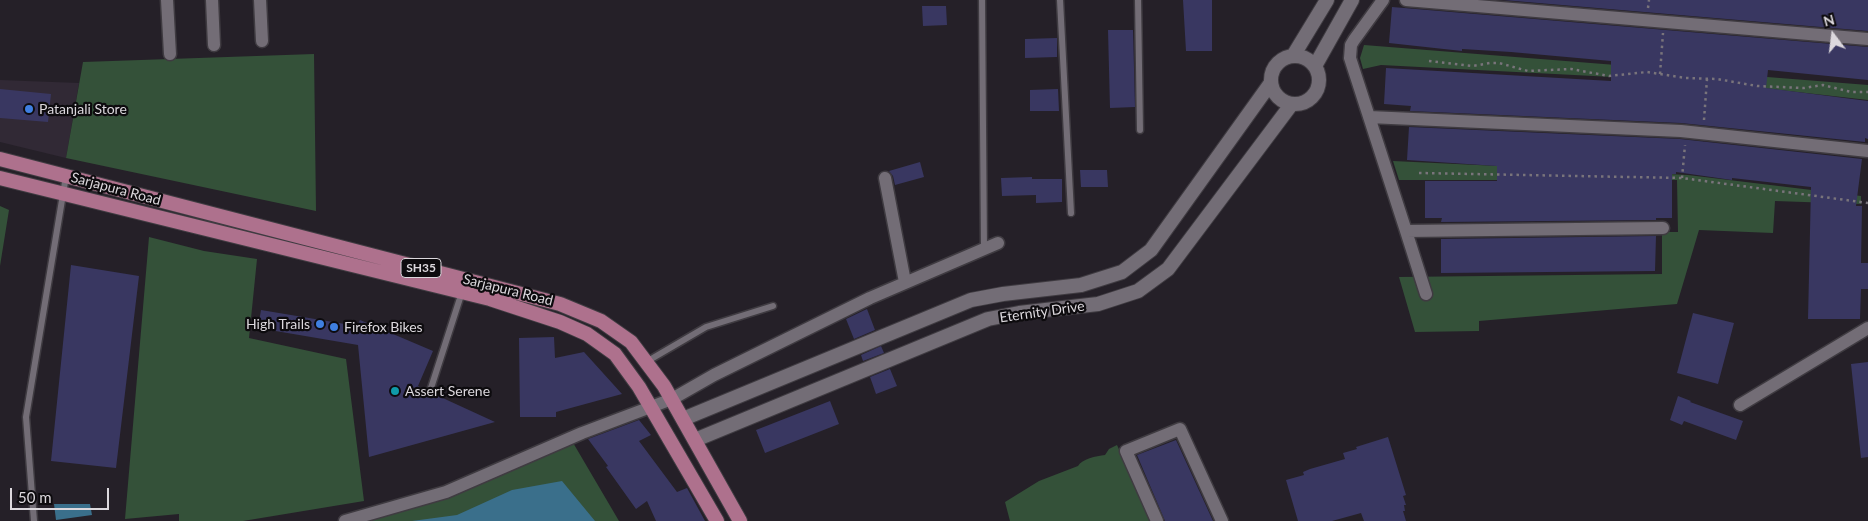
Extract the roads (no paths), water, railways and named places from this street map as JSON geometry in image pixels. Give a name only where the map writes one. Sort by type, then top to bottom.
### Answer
[{"type":"main road","name":"Sarjapura Road","points":[[0,159],[560,304],[601,321],[631,342],[672,398],[740,521]]},
{"type":"main road","name":"Sarjapura Road","points":[[0,178],[490,299],[551,319],[587,334],[615,354],[639,387],[717,521]]},
{"type":"street","points":[[166,0],[170,54]]},
{"type":"street","points":[[212,0],[214,45]]},
{"type":"street","points":[[260,0],[262,40]]},
{"type":"street","name":"Eternity Drive","points":[[683,419],[971,300],[1002,294],[1081,285],[1122,272],[1152,250],[1270,84],[1273,69],[1278,62],[1293,56],[1327,0]]},
{"type":"street","points":[[1315,66],[1352,0]]},
{"type":"street","points":[[1384,0],[1354,40],[1350,51],[1368,117],[1426,294]]},
{"type":"street","points":[[1406,0],[1868,39]]},
{"type":"street","points":[[1270,84],[1277,98],[1291,105],[1307,102],[1313,97],[1319,82],[1315,66],[1309,60],[1293,56]]},
{"type":"street","name":"Eternity Drive","points":[[695,440],[988,320],[1019,313],[1098,304],[1138,291],[1168,269],[1291,105]]},
{"type":"street","points":[[1368,117],[1686,132],[1868,152]]},
{"type":"street","points":[[885,178],[905,282]]},
{"type":"street","points":[[1406,231],[1663,228]]},
{"type":"street","points":[[345,521],[446,492],[582,433],[651,407],[905,282],[998,243]]},
{"type":"street","points":[[1740,405],[1868,328]]},
{"type":"street","points":[[1157,521],[1126,451],[1180,429],[1222,521]]},
{"type":"lane","points":[[982,0],[984,250]]},
{"type":"lane","points":[[1060,0],[1071,213]]},
{"type":"lane","points":[[1138,0],[1140,130]]},
{"type":"lane","points":[[34,521],[26,417],[66,176]]},
{"type":"lane","points":[[430,392],[462,292]]},
{"type":"lane","points":[[646,362],[706,328],[773,306]]},
{"type":"water","points":[[562,481],[595,521],[412,521],[457,515],[512,490]]},
{"type":"water","points":[[54,504],[90,504],[92,515],[56,520]]},
{"type":"place","name":"Patanjali Store","points":[[29,109]]},
{"type":"place","name":"High Trails","points":[[320,324]]},
{"type":"place","name":"Firefox Bikes","points":[[334,327]]},
{"type":"place","name":"Assert Serene","points":[[395,391]]}]
